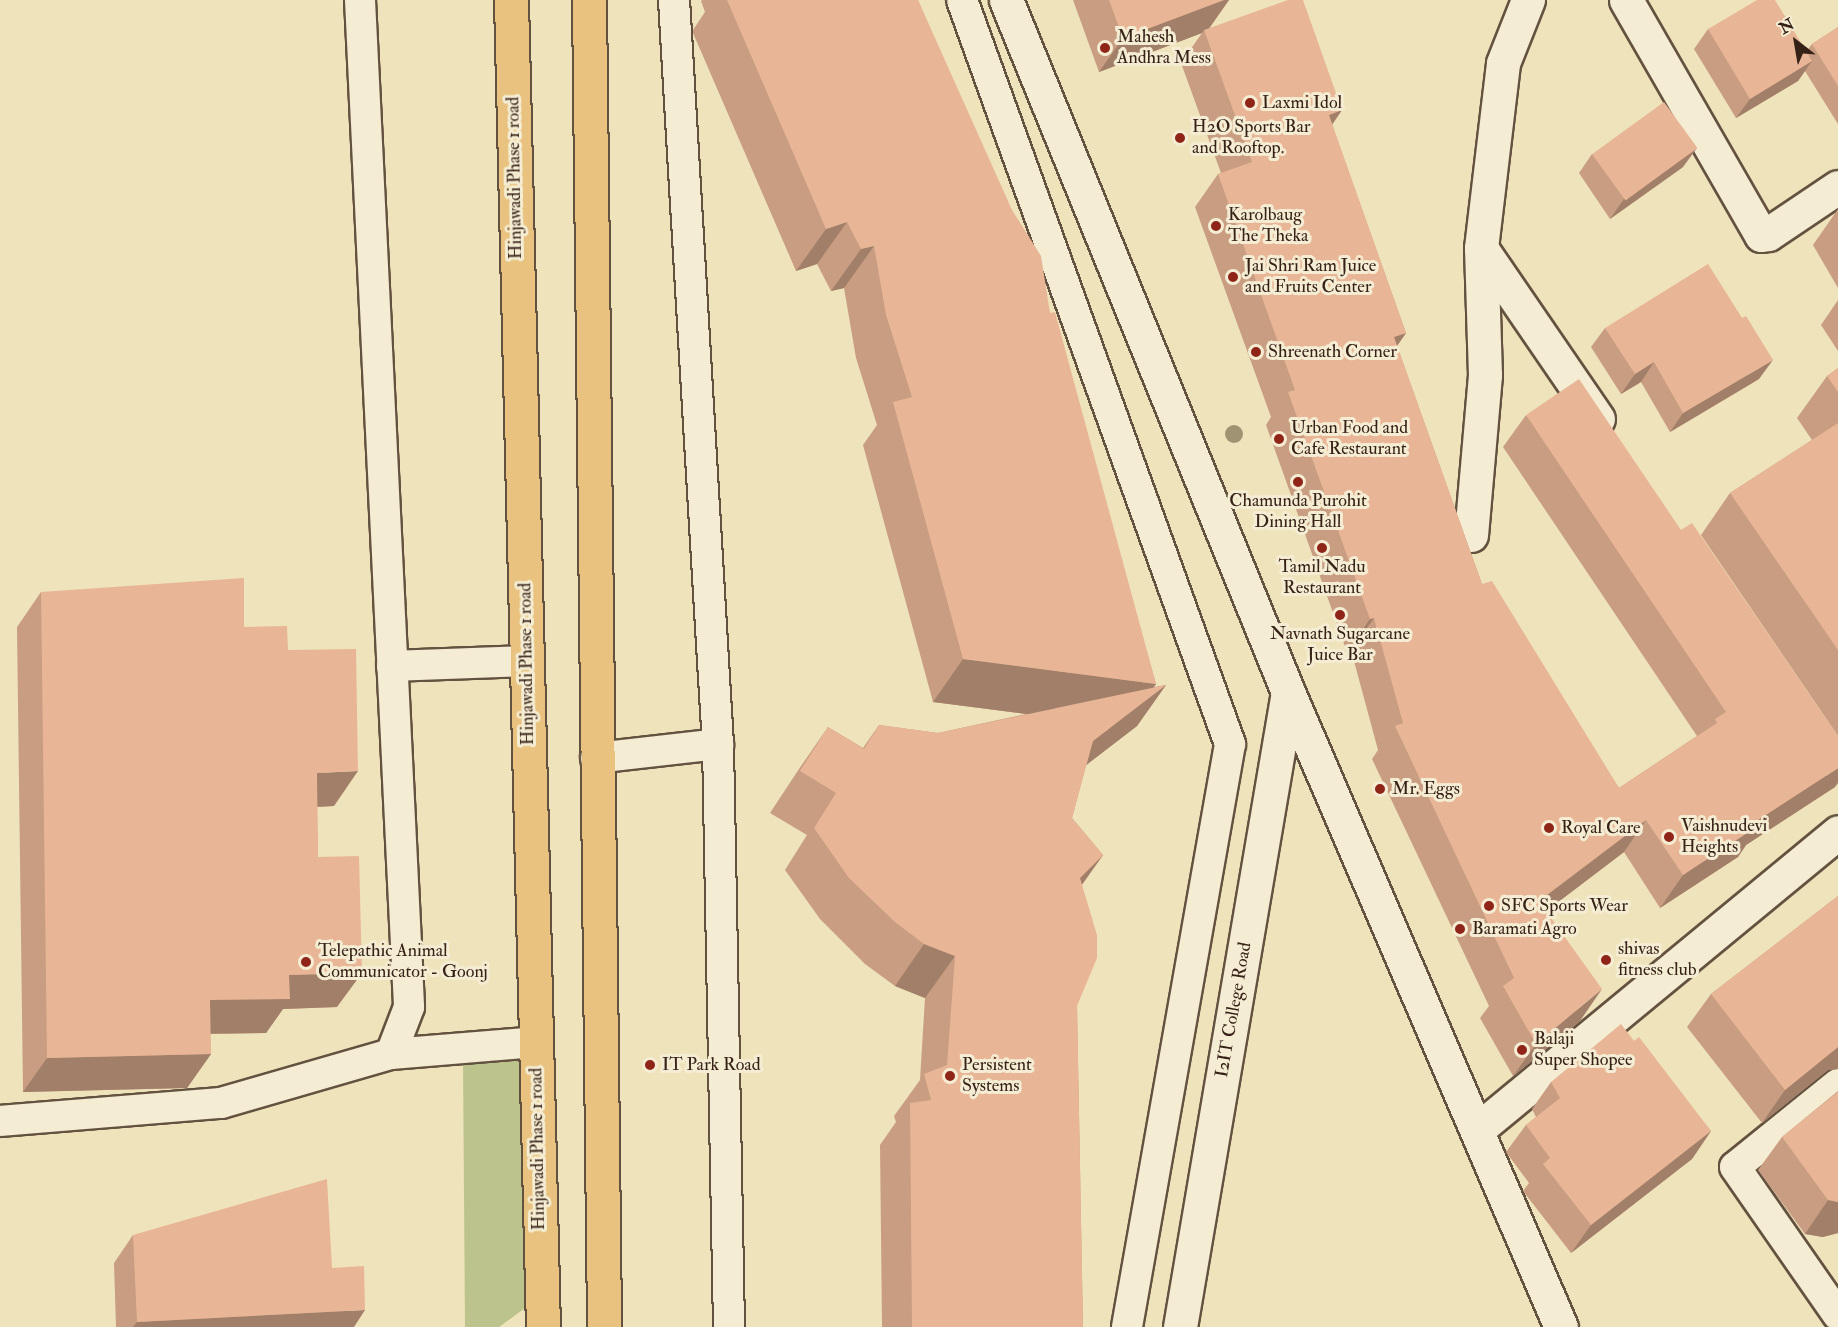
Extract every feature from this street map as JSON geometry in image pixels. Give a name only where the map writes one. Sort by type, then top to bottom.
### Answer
[{"type":"main road","name":"Hinjawadi Phase 1 road","points":[[511,0],[543,1327]]},
{"type":"main road","points":[[589,0],[604,1327]]},
{"type":"street","points":[[1006,0],[1288,692],[1560,1327]]},
{"type":"street","points":[[1471,535],[1485,375],[1481,248],[1503,63],[1528,0]]},
{"type":"street","points":[[1626,0],[1759,233],[1768,234],[1838,187]]},
{"type":"street","points":[[1481,248],[1616,445]]},
{"type":"street","name":"I2IT College Road","points":[[1180,1327],[1288,692]]},
{"type":"street","points":[[1477,1130],[1838,832]]},
{"type":"lane","points":[[360,0],[409,1007],[391,1054]]},
{"type":"lane","points":[[674,0],[718,744],[729,1327]]},
{"type":"lane","points":[[962,0],[1230,744],[1127,1327]]},
{"type":"lane","points":[[392,666],[526,661]]},
{"type":"lane","points":[[596,758],[718,744]]},
{"type":"lane","points":[[0,1121],[221,1103],[391,1054],[536,1042]]},
{"type":"lane","points":[[1824,1327],[1838,1315],[1735,1167],[1838,1084]]},
{"type":"green space","points":[[524,1055],[525,1308],[499,1327],[465,1327],[463,1061]]},
{"type":"building","points":[[727,0],[918,0],[1012,210],[1041,256],[1050,313],[1055,312],[1156,684],[963,659],[893,402],[912,397],[886,315],[874,246],[861,249],[847,222],[826,229]]},
{"type":"building","points":[[1109,0],[1224,0],[1123,38]]},
{"type":"building","points":[[1288,0],[1303,0],[1342,110],[1329,115],[1406,333],[1394,337],[1482,584],[1492,581],[1619,788],[1717,723],[1715,719],[1726,712],[1526,415],[1579,379],[1681,530],[1692,523],[1838,736],[1838,768],[1758,820],[1761,824],[1683,875],[1646,820],[1539,901],[1602,989],[1536,1044],[1503,986],[1514,978],[1395,726],[1403,723],[1374,618],[1370,619],[1288,392],[1295,390],[1218,174],[1252,162],[1204,30]]},
{"type":"building","points":[[1757,0],[1775,0],[1812,61],[1750,99],[1708,29]]},
{"type":"building","points":[[1838,27],[1838,86],[1812,44]]},
{"type":"building","points":[[1664,102],[1698,148],[1626,200],[1592,154]]},
{"type":"building","points":[[1708,264],[1742,318],[1746,316],[1773,360],[1683,413],[1654,362],[1635,374],[1605,328]]},
{"type":"building","points":[[1838,368],[1838,392],[1827,376]]},
{"type":"building","points":[[1838,423],[1838,650],[1730,493]]},
{"type":"building","points":[[244,578],[244,627],[287,626],[288,650],[356,649],[358,771],[317,773],[318,857],[359,856],[362,973],[289,975],[290,999],[210,1000],[211,1054],[47,1058],[41,592]]},
{"type":"building","points":[[1166,685],[1093,741],[1072,818],[1103,855],[1080,878],[1097,935],[1097,958],[1077,1006],[1083,1327],[912,1327],[910,1103],[931,1100],[924,1074],[947,1065],[955,956],[924,944],[895,922],[849,878],[814,828],[836,793],[800,771],[828,727],[864,749],[879,725],[938,733]]},
{"type":"building","points":[[1838,896],[1838,1047],[1785,1090],[1711,994]]},
{"type":"building","points":[[1621,1024],[1634,1041],[1639,1037],[1711,1131],[1591,1225],[1543,1164],[1550,1158],[1526,1125],[1560,1098],[1551,1082]]},
{"type":"building","points":[[1838,1092],[1838,1202],[1828,1200],[1782,1137]]},
{"type":"building","points":[[327,1179],[332,1268],[364,1266],[365,1310],[137,1322],[133,1235]]},
{"type":"place","name":"Mahesh Andhra Mess","points":[[1105,48]]},
{"type":"place","name":"Laxmi Idol","points":[[1250,103]]},
{"type":"place","name":"H2O Sports Bar and Rooftop.","points":[[1180,138]]},
{"type":"place","name":"Karolbaug The Theka","points":[[1216,226]]},
{"type":"place","name":"Jai Shri Ram Juice and Fruits Center","points":[[1233,277]]},
{"type":"place","name":"Shreenath Corner","points":[[1256,352]]},
{"type":"place","name":"Urban Food and Cafe Restaurant","points":[[1279,439]]},
{"type":"place","name":"Chamunda Purohit Dining Hall","points":[[1298,482]]},
{"type":"place","name":"Tamil Nadu Restaurant","points":[[1322,548]]},
{"type":"place","name":"Navnath Sugarcane Juice Bar","points":[[1340,615]]},
{"type":"place","name":"Mr. Eggs","points":[[1380,789]]},
{"type":"place","name":"Royal Care","points":[[1549,828]]},
{"type":"place","name":"Vaishnudevi Heights","points":[[1669,837]]},
{"type":"place","name":"SFC Sports Wear","points":[[1489,906]]},
{"type":"place","name":"Baramati Agro","points":[[1460,929]]},
{"type":"place","name":"shivas fitness club","points":[[1606,960]]},
{"type":"place","name":"Telepathic Animal Communicator - Goonj","points":[[306,962]]},
{"type":"place","name":"Balaji Super Shopee","points":[[1522,1050]]},
{"type":"place","name":"IT Park Road","points":[[650,1065]]},
{"type":"place","name":"Persistent Systems","points":[[950,1076]]}]
